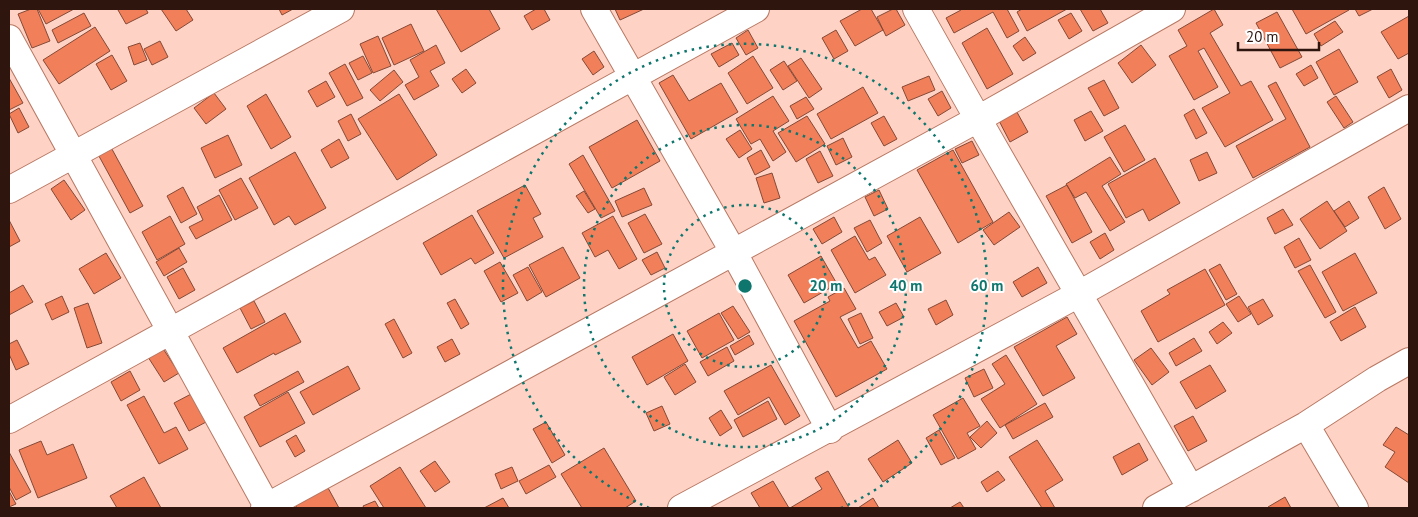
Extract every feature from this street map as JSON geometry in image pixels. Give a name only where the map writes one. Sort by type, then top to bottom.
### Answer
[{"type":"street","points":[[594,9],[734,253],[830,430]]},
{"type":"street","points":[[9,420],[756,9]]},
{"type":"street","points":[[916,9],[1191,489]]},
{"type":"street","points":[[9,38],[172,331],[266,508],[978,119],[1172,9]]},
{"type":"street","points":[[9,190],[327,12]]},
{"type":"street","points":[[681,508],[830,430],[1079,294],[1409,108]]},
{"type":"street","points":[[1156,508],[1306,425],[1378,378],[1409,361]]},
{"type":"street","points":[[1306,425],[1355,508]]},
{"type":"building","points":[[31,9],[37,9],[50,41],[32,48],[18,14]]},
{"type":"building","points":[[38,9],[74,9],[46,24]]},
{"type":"building","points":[[146,9],[148,13],[126,24],[118,10]]},
{"type":"building","points":[[161,9],[186,9],[193,20],[176,31]]},
{"type":"building","points":[[279,9],[293,9],[282,15]]},
{"type":"building","points":[[436,9],[489,9],[500,29],[461,52]]},
{"type":"building","points":[[536,9],[544,9],[550,20],[532,30],[524,16]]},
{"type":"building","points":[[615,9],[644,9],[620,20]]},
{"type":"building","points":[[862,9],[871,9],[883,30],[855,46],[840,21]]},
{"type":"building","points":[[896,9],[905,25],[886,36],[877,17]]},
{"type":"building","points":[[960,9],[1007,9],[1019,31],[1007,38],[993,12],[954,33],[946,18]]},
{"type":"building","points":[[1022,9],[1067,9],[1027,31],[1017,12]]},
{"type":"building","points":[[1080,9],[1100,9],[1108,23],[1093,31]]},
{"type":"building","points":[[1214,9],[1223,25],[1210,33],[1241,86],[1251,81],[1273,120],[1225,147],[1202,108],[1230,93],[1204,48],[1198,51],[1218,87],[1194,100],[1169,56],[1187,46],[1178,30]]},
{"type":"building","points":[[1292,9],[1348,9],[1349,10],[1306,34]]},
{"type":"building","points":[[1355,9],[1373,9],[1359,16]]},
{"type":"building","points":[[1277,12],[1302,57],[1280,68],[1256,23]]},
{"type":"building","points":[[84,13],[91,26],[58,43],[52,30]]},
{"type":"building","points":[[1071,13],[1082,31],[1069,39],[1058,20]]},
{"type":"building","points":[[1409,16],[1409,53],[1398,59],[1381,32]]},
{"type":"building","points":[[1335,21],[1343,32],[1321,46],[1314,34]]},
{"type":"building","points":[[411,24],[424,51],[394,65],[382,38]]},
{"type":"building","points":[[95,27],[110,51],[59,84],[43,60]]},
{"type":"building","points":[[987,28],[1013,74],[987,89],[962,43]]},
{"type":"building","points":[[748,30],[758,48],[746,55],[736,38]]},
{"type":"building","points":[[836,30],[848,51],[834,59],[822,38]]},
{"type":"building","points":[[378,36],[391,66],[373,73],[360,44]]},
{"type":"building","points":[[1025,37],[1036,53],[1023,61],[1013,46]]},
{"type":"building","points":[[160,41],[168,57],[152,65],[144,49]]},
{"type":"building","points":[[140,43],[147,60],[134,65],[128,47]]},
{"type":"building","points":[[732,43],[739,55],[719,67],[711,54]]},
{"type":"building","points":[[436,45],[445,63],[430,71],[439,86],[414,100],[405,85],[419,77],[410,60]]},
{"type":"building","points":[[1141,45],[1156,65],[1132,83],[1118,63]]},
{"type":"building","points":[[1339,49],[1358,82],[1334,95],[1316,62]]},
{"type":"building","points":[[594,51],[604,67],[593,75],[582,59]]},
{"type":"building","points":[[112,55],[127,81],[111,90],[96,64]]},
{"type":"building","points":[[363,56],[372,73],[358,80],[349,63]]},
{"type":"building","points":[[753,56],[773,88],[747,104],[728,73]]},
{"type":"building","points":[[801,58],[822,89],[809,98],[788,66]]},
{"type":"building","points":[[784,61],[797,81],[783,90],[770,70]]},
{"type":"building","points":[[345,64],[363,98],[347,106],[329,73]]},
{"type":"building","points":[[1311,65],[1318,78],[1304,86],[1296,74]]},
{"type":"building","points":[[466,69],[476,83],[462,93],[452,79]]},
{"type":"building","points":[[1391,69],[1402,90],[1389,98],[1377,77]]},
{"type":"building","points":[[394,70],[403,82],[380,101],[370,90]]},
{"type":"building","points":[[673,75],[689,101],[721,83],[738,112],[691,139],[659,83]]},
{"type":"building","points":[[929,76],[935,90],[908,101],[902,87]]},
{"type":"building","points":[[9,78],[23,103],[9,110]]},
{"type":"building","points":[[1104,80],[1119,108],[1104,116],[1088,88]]},
{"type":"building","points":[[326,81],[335,97],[317,107],[308,91]]},
{"type":"building","points":[[1276,82],[1310,147],[1253,178],[1236,146],[1286,119],[1268,86]]},
{"type":"building","points":[[863,87],[878,113],[831,139],[817,114]]},
{"type":"building","points":[[942,91],[951,108],[938,116],[928,99]]},
{"type":"building","points":[[214,93],[226,109],[206,124],[194,108]]},
{"type":"building","points":[[266,94],[291,137],[271,149],[247,106]]},
{"type":"building","points":[[399,94],[437,155],[397,180],[358,119]]},
{"type":"building","points":[[773,96],[789,121],[773,131],[786,152],[773,161],[760,139],[751,144],[736,119]]},
{"type":"building","points":[[1336,96],[1353,122],[1344,128],[1327,102]]},
{"type":"building","points":[[806,97],[814,109],[797,119],[790,106]]},
{"type":"building","points":[[1013,105],[1028,132],[1010,142],[996,115]]},
{"type":"building","points":[[19,108],[29,127],[18,133],[9,114]]},
{"type":"building","points":[[1194,109],[1207,133],[1196,139],[1184,115]]},
{"type":"building","points":[[1091,111],[1103,131],[1085,141],[1074,120]]},
{"type":"building","points":[[351,114],[361,134],[348,141],[338,121]]},
{"type":"building","points":[[807,116],[825,144],[796,162],[778,133]]},
{"type":"building","points":[[884,116],[897,139],[884,146],[871,123]]},
{"type":"building","points":[[637,120],[660,161],[612,188],[589,147]]},
{"type":"building","points":[[1125,125],[1145,160],[1124,172],[1104,137]]},
{"type":"building","points":[[740,130],[752,149],[739,158],[726,139]]},
{"type":"building","points":[[228,135],[242,165],[215,178],[201,148]]},
{"type":"building","points":[[843,138],[852,157],[836,165],[827,146]]},
{"type":"building","points":[[339,139],[349,158],[331,168],[321,150]]},
{"type":"building","points":[[107,140],[143,206],[130,213],[94,147]]},
{"type":"building","points":[[972,141],[979,155],[962,163],[955,149]]},
{"type":"building","points":[[761,150],[770,167],[755,175],[747,158]]},
{"type":"building","points":[[953,150],[993,222],[958,243],[917,170]]},
{"type":"building","points":[[820,151],[833,176],[818,183],[806,159]]},
{"type":"building","points":[[295,152],[326,208],[295,225],[289,216],[274,225],[249,178]]},
{"type":"building","points":[[1207,152],[1217,173],[1199,181],[1190,160]]},
{"type":"building","points":[[583,155],[615,211],[601,218],[569,164]]},
{"type":"building","points":[[1110,157],[1121,174],[1102,186],[1125,222],[1110,231],[1086,192],[1075,198],[1066,184]]},
{"type":"building","points":[[1155,158],[1180,203],[1149,221],[1143,209],[1126,218],[1108,184]]},
{"type":"building","points":[[772,173],[780,198],[764,203],[756,178]]},
{"type":"building","points":[[241,178],[258,208],[235,220],[219,190]]},
{"type":"building","points":[[64,180],[85,210],[71,220],[51,189]]},
{"type":"building","points":[[525,185],[541,214],[533,218],[543,237],[504,258],[477,211]]},
{"type":"building","points":[[1067,185],[1092,232],[1072,243],[1046,196]]},
{"type":"building","points":[[183,187],[197,214],[181,223],[167,196]]},
{"type":"building","points":[[1384,187],[1401,219],[1385,229],[1368,197]]},
{"type":"building","points":[[644,188],[652,205],[622,217],[615,201]]},
{"type":"building","points":[[879,190],[888,209],[874,216],[865,197]]},
{"type":"building","points":[[584,191],[595,209],[588,213],[576,196]]},
{"type":"building","points":[[219,195],[232,220],[196,239],[189,227],[203,220],[197,207]]},
{"type":"building","points":[[1327,201],[1347,231],[1320,249],[1300,219]]},
{"type":"building","points":[[1349,201],[1359,218],[1345,227],[1334,211]]},
{"type":"building","points":[[1283,209],[1293,225],[1275,234],[1267,218]]},
{"type":"building","points":[[1009,212],[1020,227],[994,245],[983,230]]},
{"type":"building","points":[[645,214],[662,244],[644,253],[628,223]]},
{"type":"building","points":[[472,215],[494,253],[475,264],[471,258],[441,275],[423,243]]},
{"type":"building","points":[[170,216],[185,244],[157,260],[142,232]]},
{"type":"building","points":[[613,216],[637,259],[619,269],[608,250],[595,257],[582,233]]},
{"type":"building","points":[[834,217],[842,232],[822,244],[813,229]]},
{"type":"building","points":[[920,217],[941,253],[907,272],[887,236]]},
{"type":"building","points":[[9,220],[20,241],[9,247]]},
{"type":"building","points":[[870,220],[882,243],[867,252],[854,228]]},
{"type":"building","points":[[1105,233],[1114,250],[1100,259],[1090,242]]},
{"type":"building","points":[[855,236],[869,260],[875,257],[886,275],[855,293],[831,250]]},
{"type":"building","points":[[1299,238],[1311,260],[1295,268],[1284,247]]},
{"type":"building","points":[[563,247],[580,278],[546,297],[529,265]]},
{"type":"building","points":[[179,248],[187,262],[164,276],[156,262]]},
{"type":"building","points":[[657,252],[665,268],[651,275],[642,260]]},
{"type":"building","points":[[106,253],[121,278],[94,294],[79,269]]},
{"type":"building","points":[[1355,253],[1377,293],[1343,311],[1322,272]]},
{"type":"building","points":[[821,256],[837,284],[804,303],[788,275]]},
{"type":"building","points":[[500,262],[518,293],[501,302],[484,271]]},
{"type":"building","points":[[1220,264],[1237,294],[1226,300],[1209,270]]},
{"type":"building","points":[[1310,265],[1336,312],[1325,318],[1298,271]]},
{"type":"building","points":[[528,267],[542,292],[527,301],[513,275]]},
{"type":"building","points":[[1038,267],[1047,283],[1022,297],[1013,282]]},
{"type":"building","points":[[183,268],[195,290],[179,299],[167,277]]},
{"type":"building","points":[[1205,269],[1225,305],[1158,342],[1141,311],[1170,294],[1167,290]]},
{"type":"building","points":[[23,285],[33,302],[9,315],[9,293]]},
{"type":"building","points":[[844,288],[856,309],[840,317],[858,348],[871,341],[887,369],[836,397],[794,321],[830,301],[828,297]]},
{"type":"building","points":[[62,296],[69,312],[52,320],[45,304]]},
{"type":"building","points":[[1239,296],[1251,314],[1238,322],[1226,304]]},
{"type":"building","points":[[455,299],[469,324],[461,329],[447,303]]},
{"type":"building","points":[[1263,299],[1273,316],[1258,325],[1248,307]]},
{"type":"building","points":[[946,300],[953,315],[936,325],[928,309]]},
{"type":"building","points":[[254,301],[265,322],[251,329],[240,308]]},
{"type":"building","points":[[88,303],[102,343],[87,348],[74,308]]},
{"type":"building","points":[[896,303],[904,317],[887,326],[879,312]]},
{"type":"building","points":[[733,306],[750,332],[738,339],[721,313]]},
{"type":"building","points":[[1355,307],[1366,327],[1341,341],[1330,322]]},
{"type":"building","points":[[285,313],[301,342],[275,355],[274,353],[237,373],[223,348]]},
{"type":"building","points":[[719,313],[734,340],[702,358],[687,331]]},
{"type":"building","points":[[861,313],[873,338],[860,344],[848,319]]},
{"type":"building","points":[[1067,317],[1077,334],[1056,346],[1075,378],[1043,396],[1014,347]]},
{"type":"building","points":[[394,319],[412,353],[403,358],[385,324]]},
{"type":"building","points":[[1223,322],[1232,333],[1217,344],[1209,332]]},
{"type":"building","points":[[673,334],[688,361],[647,385],[632,357]]},
{"type":"building","points":[[749,335],[754,344],[735,355],[730,346]]},
{"type":"building","points":[[1194,338],[1202,351],[1176,366],[1169,353]]},
{"type":"building","points":[[452,339],[460,354],[445,362],[437,347]]},
{"type":"building","points":[[17,340],[29,364],[16,370],[9,354],[9,344]]},
{"type":"building","points":[[162,347],[179,373],[164,382],[148,357]]},
{"type":"building","points":[[727,347],[734,361],[708,376],[700,362]]},
{"type":"building","points":[[1151,348],[1169,372],[1152,385],[1134,360]]},
{"type":"building","points":[[1006,355],[1037,404],[1000,428],[981,399],[1005,384],[992,364]]},
{"type":"building","points":[[685,364],[696,382],[675,395],[664,377]]},
{"type":"building","points":[[771,365],[800,416],[785,425],[769,397],[738,415],[724,391]]},
{"type":"building","points":[[1210,365],[1226,391],[1196,409],[1180,382]]},
{"type":"building","points":[[348,366],[360,389],[313,415],[300,392]]},
{"type":"building","points":[[984,369],[993,388],[974,397],[965,378]]},
{"type":"building","points":[[130,371],[140,390],[121,401],[111,382]]},
{"type":"building","points":[[298,371],[304,382],[260,406],[254,395]]},
{"type":"building","points":[[288,392],[305,423],[260,447],[244,417]]},
{"type":"building","points":[[193,393],[208,421],[189,431],[174,403]]},
{"type":"building","points":[[144,396],[164,433],[176,427],[188,449],[159,464],[127,405]]},
{"type":"building","points":[[963,398],[980,426],[967,433],[976,449],[958,459],[933,415]]},
{"type":"building","points":[[768,401],[777,419],[743,437],[734,420]]},
{"type":"building","points":[[1045,403],[1053,417],[1013,439],[1005,425]]},
{"type":"building","points":[[662,406],[670,424],[654,431],[646,413]]},
{"type":"building","points":[[721,410],[732,428],[720,436],[709,418]]},
{"type":"building","points":[[1193,416],[1207,441],[1188,451],[1174,426]]},
{"type":"building","points":[[987,421],[997,433],[981,448],[970,437]]},
{"type":"building","points":[[546,422],[565,455],[552,463],[533,429]]},
{"type":"building","points":[[1396,427],[1409,435],[1409,483],[1385,467],[1395,452],[1383,445]]},
{"type":"building","points":[[939,430],[955,458],[941,465],[926,438]]},
{"type":"building","points":[[296,435],[305,451],[295,457],[286,441]]},
{"type":"building","points":[[898,440],[912,463],[883,482],[868,459]]},
{"type":"building","points":[[1037,440],[1063,480],[1045,491],[1055,508],[1042,508],[1009,457]]},
{"type":"building","points":[[41,441],[47,455],[73,444],[87,478],[38,498],[19,450]]},
{"type":"building","points":[[1139,443],[1148,460],[1122,475],[1113,457]]},
{"type":"building","points":[[604,448],[636,501],[625,508],[582,508],[561,474]]},
{"type":"building","points":[[9,452],[31,492],[16,500],[9,487]]},
{"type":"building","points":[[435,461],[450,482],[435,492],[420,471]]},
{"type":"building","points":[[549,465],[556,477],[526,494],[519,481]]},
{"type":"building","points":[[400,467],[426,508],[384,508],[370,486]]},
{"type":"building","points":[[512,467],[518,481],[501,489],[495,474]]},
{"type":"building","points":[[828,471],[849,508],[790,508],[822,489],[815,478]]},
{"type":"building","points":[[998,471],[1005,480],[987,492],[981,482]]},
{"type":"building","points":[[144,477],[161,508],[117,508],[110,496]]},
{"type":"building","points":[[773,481],[789,508],[760,508],[751,493]]},
{"type":"building","points":[[327,486],[339,508],[297,508],[295,504]]},
{"type":"building","points":[[9,491],[16,504],[9,507]]},
{"type":"building","points":[[1285,497],[1291,508],[1268,507]]},
{"type":"building","points":[[503,498],[509,508],[484,508]]},
{"type":"building","points":[[873,498],[879,508],[858,508]]},
{"type":"building","points":[[375,501],[379,508],[364,508],[363,506]]},
{"type":"building","points":[[960,502],[964,508],[950,508]]}]
